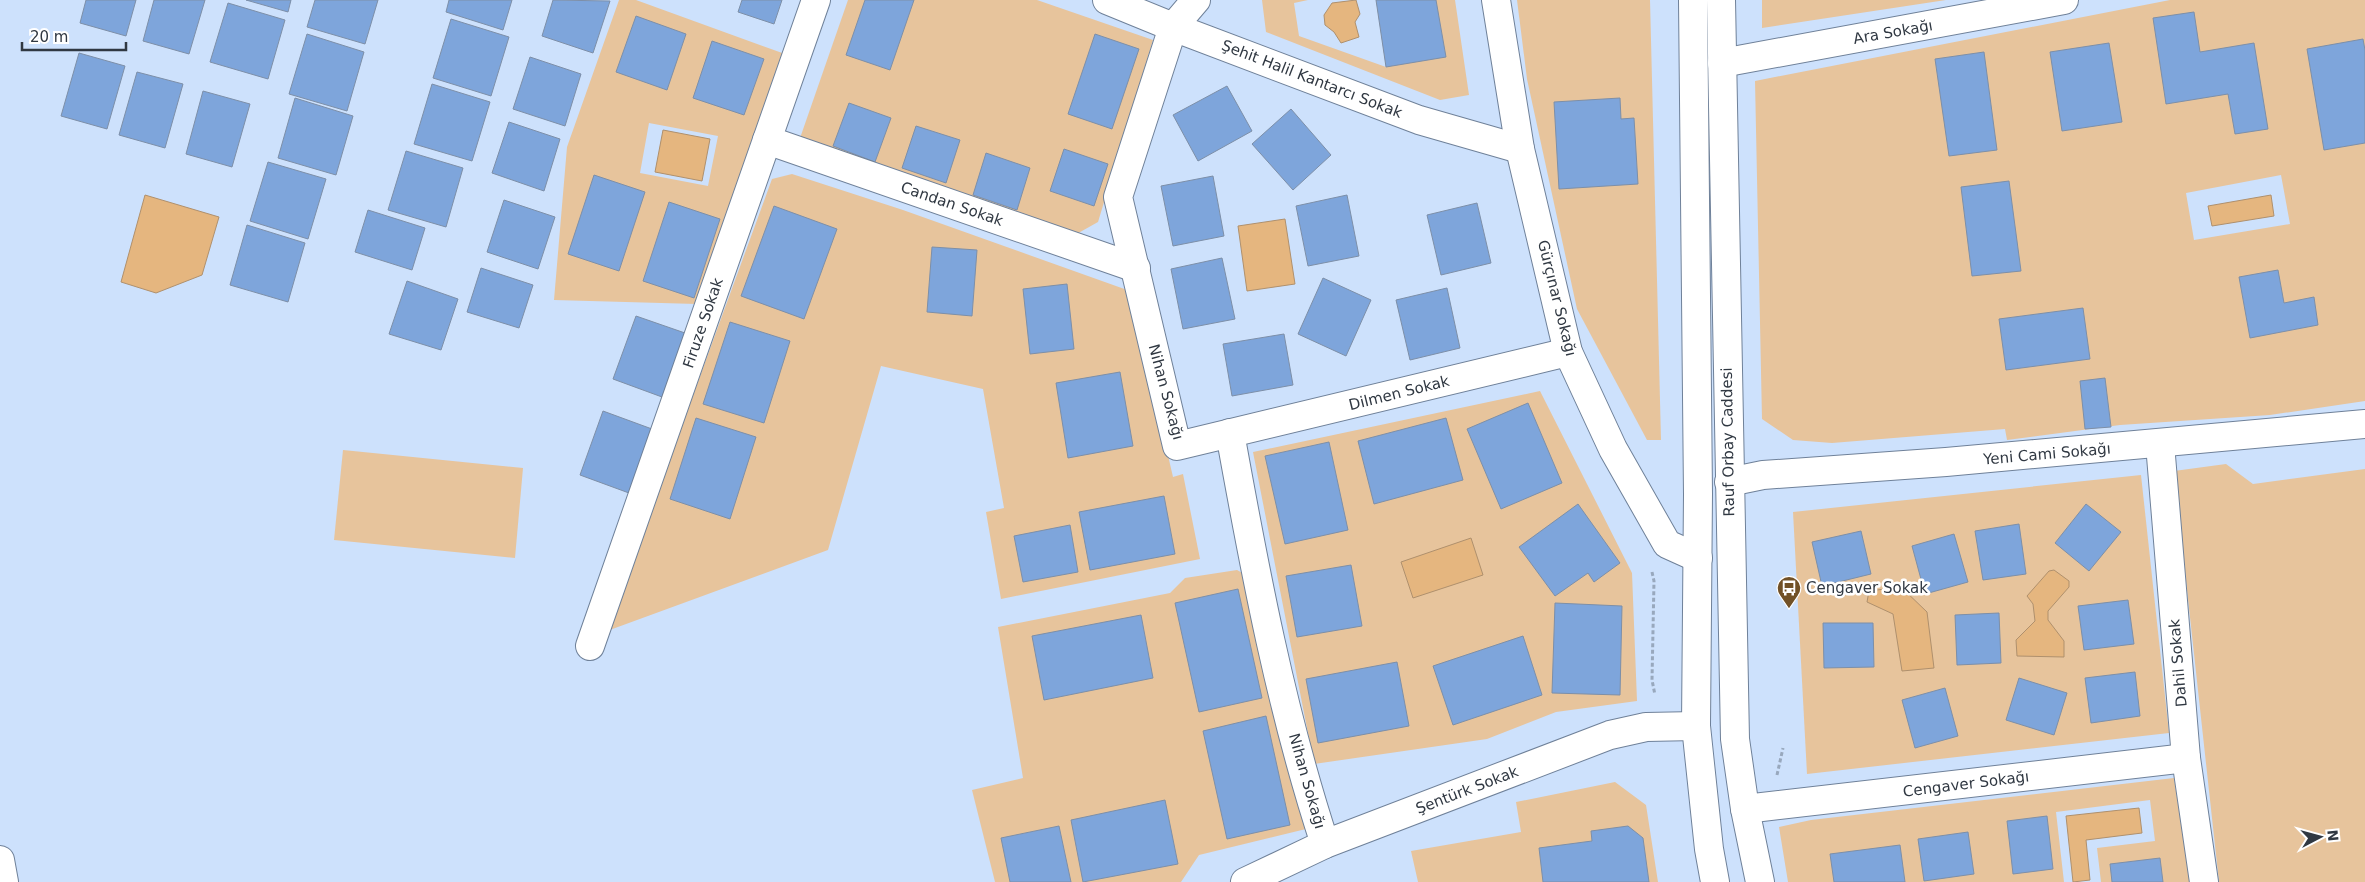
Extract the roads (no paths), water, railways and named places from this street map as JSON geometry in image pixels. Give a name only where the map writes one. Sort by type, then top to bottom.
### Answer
[{"type":"street","name":"Firuze Sokak","points":[[590,646],[816,0]]},
{"type":"street","name":"Şehit Halil Kantarcı Sokak","points":[[1107,0],[1172,27],[1419,120],[1520,148]]},
{"type":"street","points":[[1172,27],[1196,0]]},
{"type":"street","name":"Gürçınar Sokağı","points":[[1496,0],[1520,148],[1568,352],[1613,449],[1667,544],[1698,558]]},
{"type":"street","name":"Rauf Orbay Caddesi","points":[[1693,0],[1698,558],[1696,726],[1709,849],[1715,882]]},
{"type":"street","name":"Rauf Orbay Caddesi","points":[[1721,0],[1735,739],[1745,809],[1760,882]]},
{"type":"street","name":"Ara Sokağı","points":[[1722,63],[2064,0]]},
{"type":"street","name":"Nihan Sokağı","points":[[1172,27],[1118,197],[1177,446],[1230,433],[1252,558],[1302,774],[1325,844]]},
{"type":"street","name":"Candan Sokak","points":[[767,140],[1136,268]]},
{"type":"street","name":"Dilmen Sokak","points":[[1230,433],[1568,352]]},
{"type":"street","name":"Yeni Cami Sokağı","points":[[1729,482],[1763,475],[2160,444],[2365,424]]},
{"type":"street","name":"Dahil Sokak","points":[[2160,444],[2186,758],[2204,882]]},
{"type":"street","name":"Şentürk Sokak","points":[[1245,882],[1325,844],[1610,735],[1646,727],[1696,726]]},
{"type":"street","name":"Cengaver Sokağı","points":[[1745,809],[2186,758]]},
{"type":"street","points":[[0,860],[4,882]]},
{"type":"place","name":"Cengaver Sokak","points":[[1789,609]]}]
